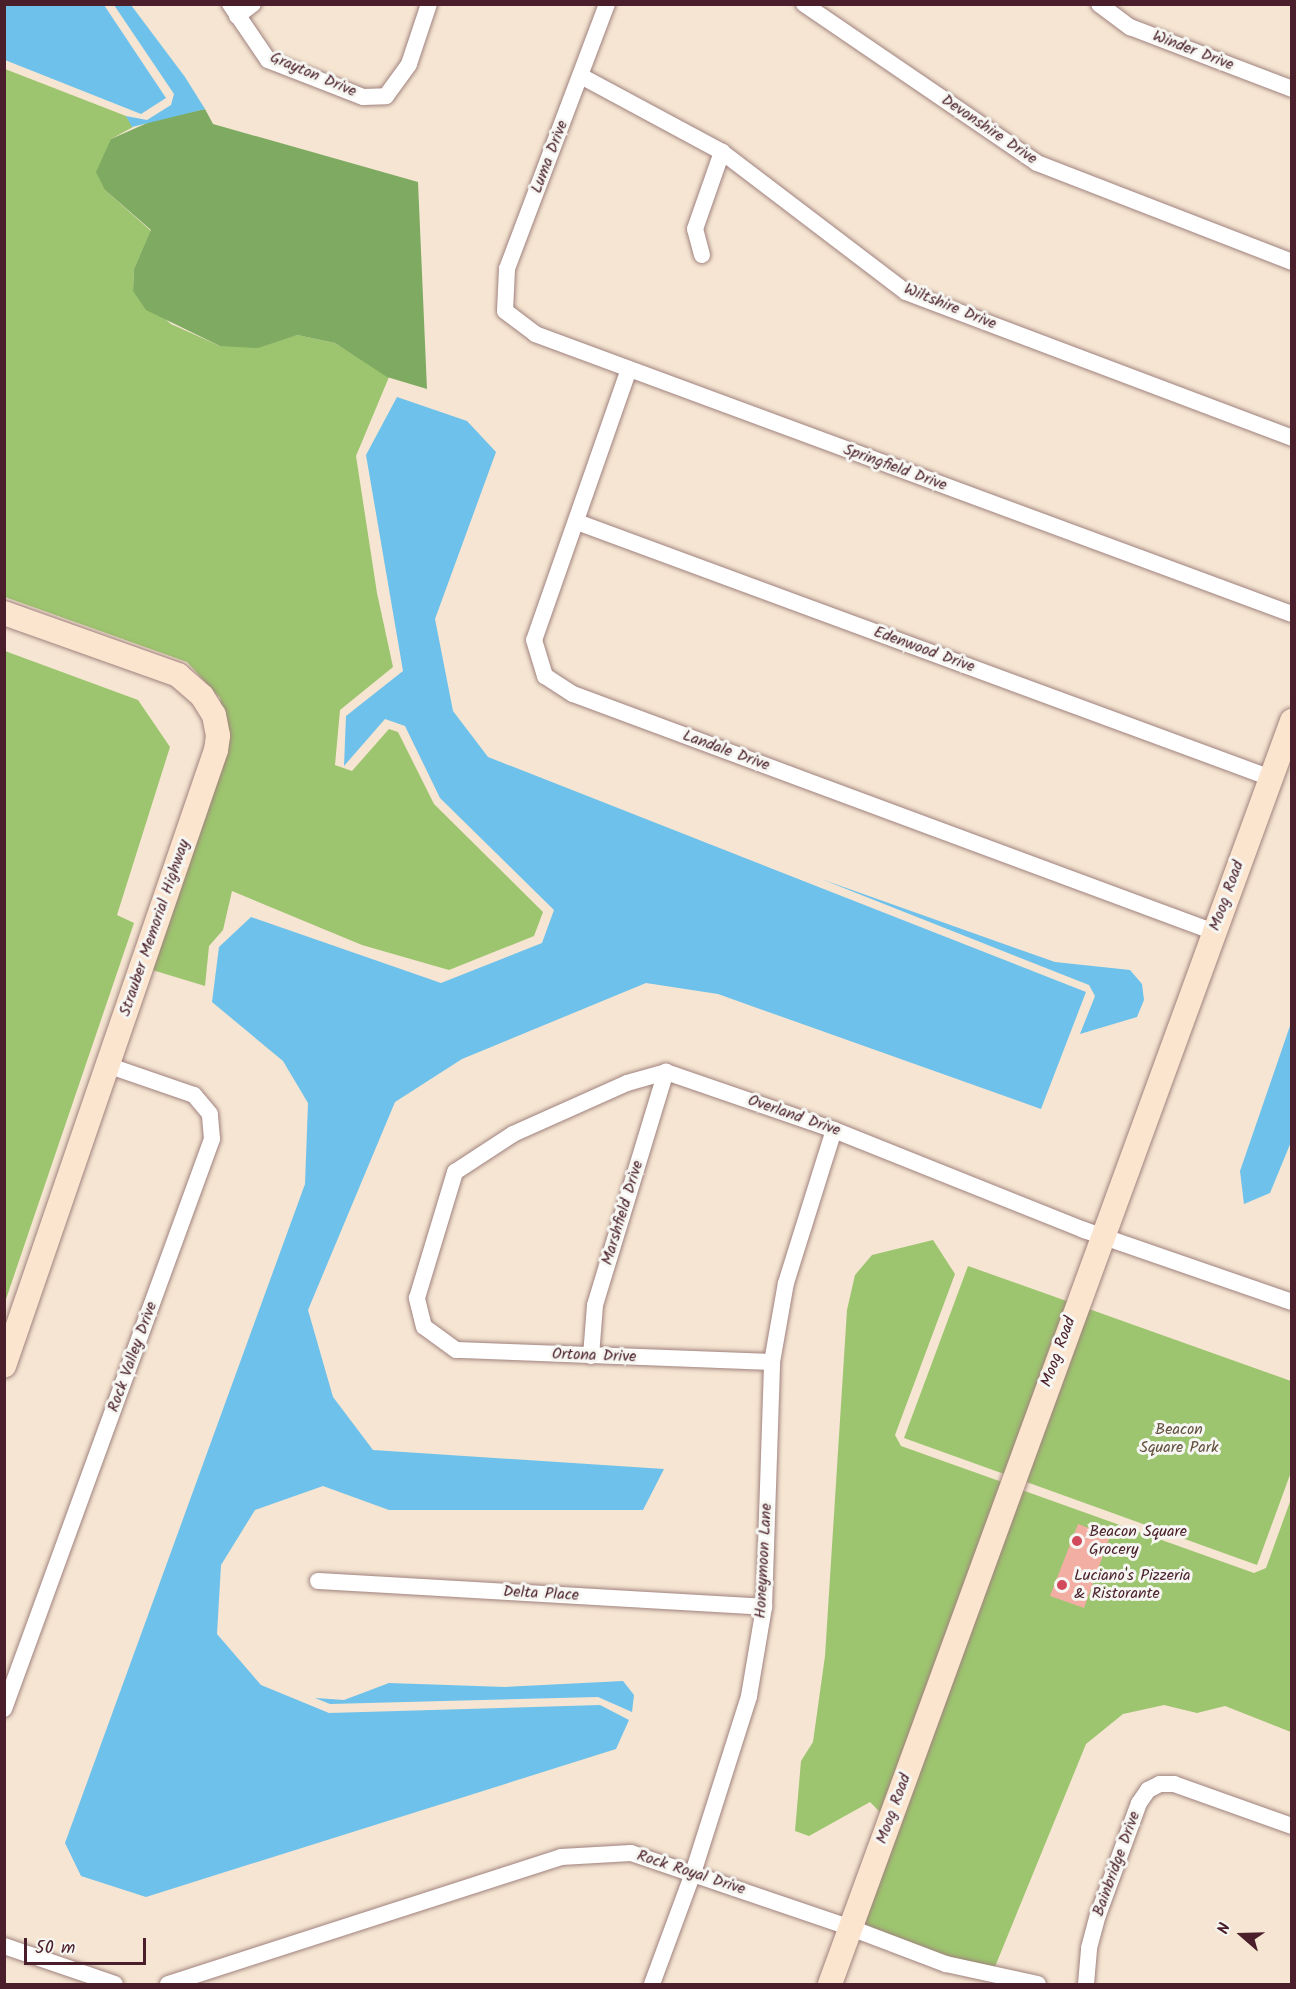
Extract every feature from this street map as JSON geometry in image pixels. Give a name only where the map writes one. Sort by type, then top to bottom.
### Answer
[{"type":"street","points":[[234,10],[253,4]]},
{"type":"street","name":"Grayton Drive","points":[[234,10],[268,60],[363,97],[386,96],[409,64],[429,4]]},
{"type":"street","name":"Luma Drive","points":[[505,311],[507,269],[607,4]]},
{"type":"street","name":"Devonshire Drive","points":[[804,4],[1036,163],[1292,262]]},
{"type":"street","name":"Winder Drive","points":[[1099,4],[1130,27],[1292,89]]},
{"type":"street","name":"Wiltshire Drive","points":[[581,76],[722,152],[906,292],[1292,438]]},
{"type":"street","points":[[702,255],[695,229],[722,152]]},
{"type":"street","name":"Springfield Drive","points":[[505,311],[535,334],[1292,614]]},
{"type":"street","name":"Landale Drive","points":[[629,369],[534,640],[545,676],[573,694],[1214,932]]},
{"type":"street","name":"Edenwood Drive","points":[[577,522],[1271,778]]},
{"type":"street","name":"Strauber Memorial Highway","points":[[4,613],[178,675],[193,685],[214,715],[216,750],[4,1366]]},
{"type":"street","name":"Moog Road","points":[[830,1984],[1292,721]]},
{"type":"street","name":"Rock Valley Drive","points":[[4,1709],[212,1139],[210,1114],[194,1095],[107,1065]]},
{"type":"street","name":"Overland Drive","points":[[666,1072],[834,1130],[1102,1236],[1292,1302]]},
{"type":"street","name":"Ortona Drive","points":[[666,1072],[627,1083],[513,1134],[455,1172],[417,1298],[424,1328],[456,1350],[772,1362]]},
{"type":"street","name":"Marshfield Drive","points":[[591,1356],[595,1305],[666,1072]]},
{"type":"street","name":"Honeymoon Lane","points":[[652,1984],[693,1873],[748,1696],[764,1607],[772,1362],[786,1283],[834,1130]]},
{"type":"street","name":"Delta Place","points":[[318,1581],[764,1607]]},
{"type":"street","name":"Bainbridge Drive","points":[[1086,1984],[1089,1948],[1098,1915],[1139,1803],[1148,1791],[1160,1784],[1174,1784],[1292,1826]]},
{"type":"street","name":"Rock Royal Drive","points":[[168,1984],[561,1857],[631,1853],[851,1928],[946,1965],[1038,1984]]},
{"type":"street","points":[[4,1946],[79,1980],[115,1984]]},
{"type":"green space","points":[[5,69],[126,116],[133,127],[111,139],[105,190],[151,231],[134,269],[133,291],[171,324],[220,346],[297,335],[335,343],[389,377],[356,456],[377,593],[393,667],[340,710],[335,765],[352,771],[389,729],[398,732],[434,804],[543,912],[534,936],[449,970],[362,945],[232,891],[223,930],[209,946],[205,986],[149,969],[227,736],[220,698],[187,662],[5,597]]},
{"type":"green space","points":[[205,109],[213,124],[418,182],[427,389],[387,377],[335,343],[297,335],[258,348],[220,346],[146,310],[133,291],[134,269],[151,230],[105,190],[96,172],[111,139],[154,120]]},
{"type":"green space","points":[[5,651],[138,700],[170,747],[117,915],[134,923],[5,1302]]},
{"type":"green space","points":[[933,1240],[955,1274],[895,1435],[901,1446],[1002,1482],[882,1814],[870,1802],[809,1836],[795,1831],[801,1761],[813,1742],[825,1656],[847,1310],[855,1275],[872,1255]]},
{"type":"green space","name":"Beacon Square Park","points":[[968,1266],[1291,1381],[1291,1472],[1257,1565],[904,1438]]},
{"type":"green space","points":[[1019,1489],[1254,1573],[1266,1568],[1291,1499],[1291,1732],[1225,1706],[1197,1713],[1164,1705],[1123,1714],[1086,1744],[992,1974],[860,1931]]},
{"type":"water","points":[[4,5],[104,5],[166,98],[141,114],[5,60]]},
{"type":"water","points":[[114,5],[131,5],[185,77],[205,109],[132,127],[126,116],[147,120],[171,105],[174,94]]},
{"type":"water","points":[[397,397],[467,421],[496,452],[435,619],[453,711],[488,757],[1086,992],[1041,1109],[718,994],[646,983],[462,1059],[395,1102],[308,1310],[333,1397],[373,1450],[664,1469],[643,1510],[389,1510],[323,1486],[255,1510],[221,1565],[217,1634],[261,1685],[329,1713],[600,1705],[629,1720],[616,1749],[146,1897],[81,1876],[65,1843],[305,1184],[308,1103],[283,1061],[212,1002],[219,947],[251,917],[441,983],[542,943],[554,910],[440,798],[405,726],[385,719],[344,766],[346,716],[403,671],[366,455]]},
{"type":"water","points":[[821,879],[1055,962],[1130,970],[1142,984],[1144,1000],[1137,1017],[1080,1034],[1095,996],[1089,985]]},
{"type":"water","points":[[1291,1023],[1291,1142],[1270,1193],[1244,1204],[1240,1171]]},
{"type":"water","points":[[623,1681],[634,1695],[632,1712],[598,1697],[330,1704],[315,1698],[344,1700],[389,1683],[505,1687]]},
{"type":"building","points":[[1078,1524],[1110,1536],[1084,1608],[1050,1596]]},
{"type":"place","name":"Beacon Square Grocery","points":[[1077,1541]]},
{"type":"place","name":"Luciano's Pizzeria & Ristorante","points":[[1062,1585]]}]
